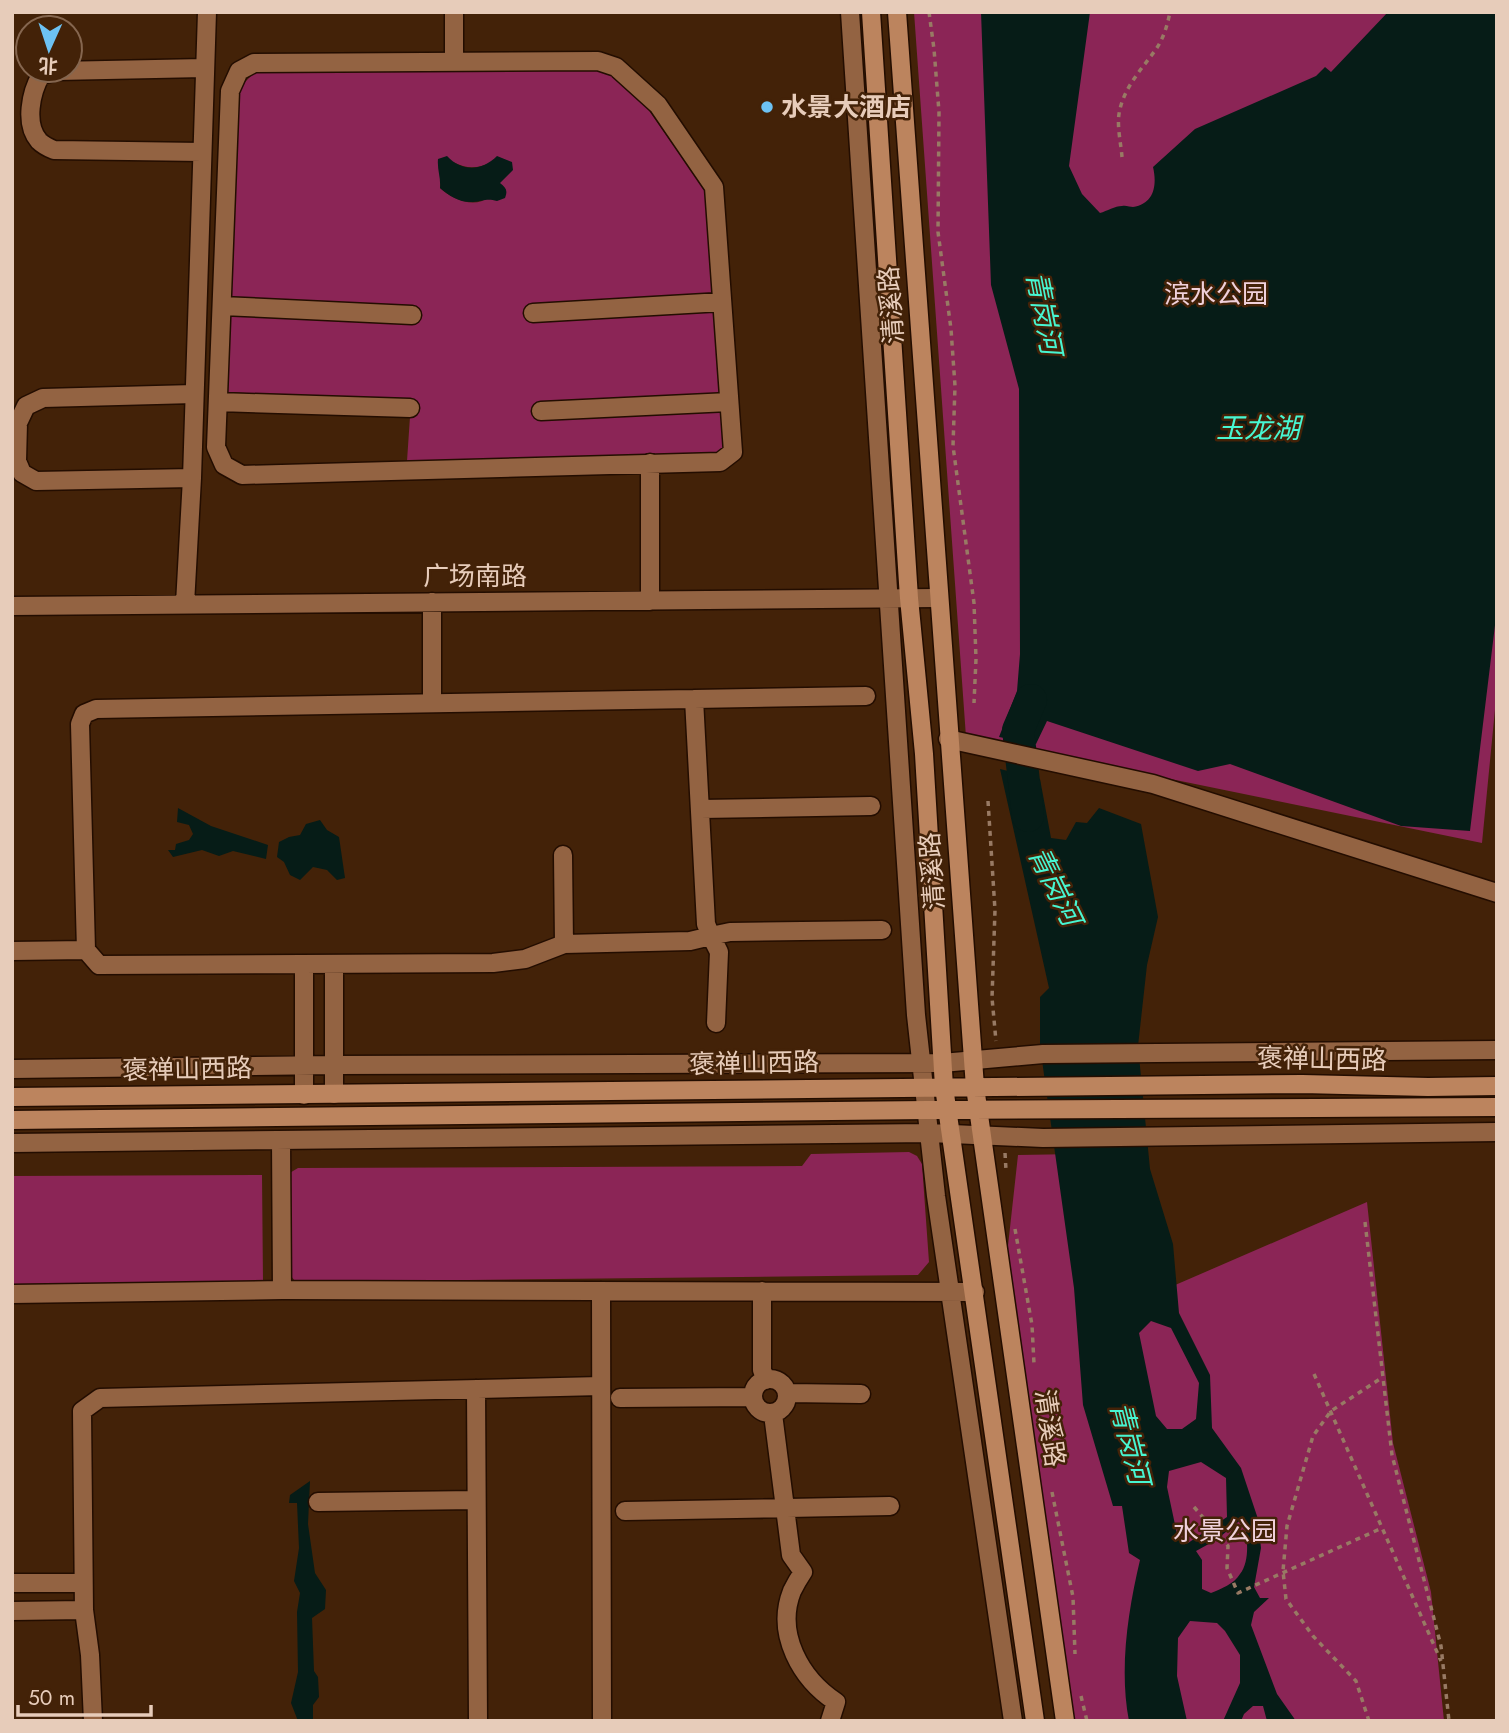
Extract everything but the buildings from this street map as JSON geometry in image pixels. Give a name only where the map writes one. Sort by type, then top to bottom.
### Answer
[{"type":"main road","name":"清溪路","points":[[871,12],[909,598],[924,754],[946,1110],[975,1292],[1035,1721]]},
{"type":"main road","name":"清溪路","points":[[897,12],[937,598],[977,1110],[1065,1721]]},
{"type":"main road","name":"褒禅山西路","points":[[12,1097],[1303,1084],[1497,1086]]},
{"type":"main road","name":"褒禅山西路","points":[[12,1120],[1497,1107]]},
{"type":"main road","points":[[1017,1596],[1047,1592]]},
{"type":"street","points":[[185,604],[192,478],[206,12]]},
{"type":"street","points":[[454,12],[454,62]]},
{"type":"street","points":[[849,12],[916,1015],[950,1291],[1013,1721]]},
{"type":"street","points":[[598,61],[616,67],[658,105],[714,187],[722,302],[733,452],[720,461],[242,475],[224,465],[216,447],[230,91],[239,71],[254,63],[598,61]]},
{"type":"street","points":[[202,152],[54,150],[40,142],[31,128],[33,88],[41,75],[57,71],[204,68]]},
{"type":"street","points":[[533,313],[722,302]]},
{"type":"street","points":[[222,306],[412,315]]},
{"type":"street","points":[[192,478],[36,481],[23,473],[17,461],[18,423],[26,406],[43,398],[194,394]]},
{"type":"street","points":[[218,402],[410,408]]},
{"type":"street","points":[[541,411],[730,402]]},
{"type":"street","points":[[650,464],[650,601]]},
{"type":"street","name":"广场南路","points":[[12,606],[937,598]]},
{"type":"street","points":[[432,602],[432,703]]},
{"type":"street","points":[[866,696],[96,709],[84,714],[80,724],[86,950],[99,965],[493,963],[525,959],[564,944],[690,941],[730,932],[883,930]]},
{"type":"street","points":[[694,699],[706,924],[719,952],[716,1023]]},
{"type":"street","points":[[948,739],[1153,784],[1497,893]]},
{"type":"street","points":[[701,809],[871,806]]},
{"type":"street","points":[[564,855],[564,944]]},
{"type":"street","points":[[12,951],[86,950]]},
{"type":"street","points":[[334,964],[334,1094]]},
{"type":"street","points":[[304,965],[304,1095]]},
{"type":"street","points":[[12,1069],[304,1065],[942,1063],[1043,1054],[1497,1050]]},
{"type":"street","points":[[12,1143],[929,1133],[1043,1138],[1497,1132]]},
{"type":"street","points":[[281,1140],[282,1290]]},
{"type":"street","points":[[12,1294],[282,1290],[975,1292]]},
{"type":"street","points":[[601,1291],[602,1721]]},
{"type":"street","points":[[762,1291],[762,1370],[766,1380]]},
{"type":"street","points":[[788,1393],[786,1404],[778,1412],[762,1411],[754,1403],[756,1386],[766,1380],[777,1380],[788,1393],[861,1394]]},
{"type":"street","points":[[93,1721],[83,1583],[82,1411],[100,1398],[601,1386]]},
{"type":"street","points":[[476,1389],[478,1721]]},
{"type":"street","points":[[620,1398],[753,1397]]},
{"type":"street","points":[[773,1413],[791,1555],[803,1572],[791,1593],[787,1622],[792,1648],[808,1678],[819,1691],[836,1702],[830,1721]]},
{"type":"street","points":[[318,1502],[476,1500]]},
{"type":"street","points":[[625,1511],[890,1506]]},
{"type":"street","points":[[12,1583],[83,1583]]},
{"type":"street","points":[[12,1611],[84,1610]]},
{"type":"path","points":[[929,12],[939,112],[938,232],[953,363],[953,446],[974,603],[974,703]]},
{"type":"path","points":[[1122,157],[1119,114],[1124,96],[1166,30],[1170,12]]},
{"type":"path","points":[[988,801],[995,910],[992,998],[997,1058]]},
{"type":"path","points":[[1003,1136],[1006,1172]]},
{"type":"path","points":[[1365,1222],[1391,1455],[1441,1646],[1449,1721]]},
{"type":"path","points":[[1014,1223],[1032,1325],[1034,1376]]},
{"type":"path","points":[[1314,1374],[1443,1666]]},
{"type":"path","points":[[1368,1721],[1356,1681],[1313,1636],[1286,1599],[1283,1571],[1287,1526],[1313,1436],[1331,1411],[1383,1377]]},
{"type":"path","points":[[1049,1483],[1057,1510],[1073,1597],[1075,1664]]},
{"type":"path","points":[[1194,1507],[1228,1546],[1227,1568],[1238,1593],[1382,1528]]},
{"type":"path","points":[[1079,1688],[1087,1721]]},
{"type":"green space","name":"玉龙湖","points":[[914,12],[1497,12],[1497,689],[1482,843],[966,737]]},
{"type":"green space","points":[[601,69],[638,95],[705,190],[725,453],[407,461],[411,402],[227,392],[237,90],[257,70]],"holes":[[[453,162],[472,167],[492,162],[500,183],[483,201],[457,199],[440,188],[441,180]]]},
{"type":"green space","points":[[909,1152],[917,1156],[922,1164],[929,1262],[918,1275],[296,1282],[289,1274],[288,1174],[298,1168],[802,1166],[811,1154]]},
{"type":"green space","name":"水景公园","points":[[1137,1153],[1159,1292],[1367,1202],[1393,1443],[1431,1592],[1444,1721],[1065,1721],[1003,1291],[1018,1155]]},
{"type":"green space","points":[[262,1175],[263,1282],[12,1284],[12,1176]]},
{"type":"water","name":"玉龙湖","points":[[981,12],[1090,12],[1069,166],[1082,194],[1100,213],[1146,202],[1153,192],[1153,167],[1195,129],[1316,76],[1325,67],[1331,72],[1388,12],[1497,12],[1496,617],[1470,831],[1401,826],[1230,764],[1198,771],[1047,721],[1036,744],[999,737],[1017,691],[1020,654],[1019,389],[991,285]]},
{"type":"water","points":[[447,156],[459,165],[472,168],[485,165],[497,156],[512,162],[513,170],[500,183],[506,189],[505,198],[497,201],[468,202],[447,194],[440,188],[438,159]]},
{"type":"water","points":[[1000,769],[1040,779],[1051,838],[1066,840],[1076,822],[1087,823],[1099,808],[1141,824],[1158,917],[1147,965],[1138,1046],[1150,1169],[1173,1244],[1179,1313],[1210,1375],[1212,1428],[1241,1468],[1258,1519],[1261,1548],[1254,1587],[1260,1598],[1269,1598],[1254,1612],[1251,1625],[1277,1694],[1296,1721],[1267,1721],[1263,1706],[1253,1706],[1241,1721],[1223,1721],[1240,1683],[1240,1655],[1217,1623],[1190,1621],[1178,1638],[1177,1676],[1187,1721],[1129,1721],[1125,1681],[1126,1640],[1140,1560],[1129,1553],[1122,1506],[1113,1506],[1083,1405],[1074,1288],[1040,1046],[1040,997],[1049,988]],"holes":[[[1151,1321],[1171,1328],[1199,1383],[1196,1419],[1182,1429],[1167,1429],[1156,1416],[1139,1333]],[[1201,1462],[1226,1478],[1227,1517],[1188,1543],[1177,1534],[1167,1487],[1169,1471]],[[1243,1518],[1246,1561],[1237,1578],[1211,1593],[1202,1589],[1202,1560],[1196,1551],[1216,1540]]]},
{"type":"water","points":[[178,808],[211,826],[268,845],[266,859],[233,851],[219,856],[202,850],[173,857],[168,850],[175,850],[176,844],[189,840],[193,834],[189,825],[177,822]]},
{"type":"water","points":[[320,820],[327,830],[339,837],[345,878],[337,880],[327,870],[313,867],[300,880],[290,875],[284,862],[277,857],[279,842],[300,835],[306,824]]},
{"type":"water","points":[[310,1481],[308,1524],[315,1573],[326,1590],[325,1609],[312,1618],[314,1671],[318,1677],[319,1697],[313,1705],[313,1721],[298,1721],[291,1703],[298,1672],[297,1612],[300,1593],[294,1581],[299,1548],[297,1503],[289,1503],[290,1495]]},
{"type":"waterway","name":"青岗河","points":[[1028,816],[1018,730],[1031,700]]},
{"type":"place","name":"水景大酒店","points":[[767,107]]},
{"type":"park label","name":"滨水公园","points":[[1216,294]]}]
